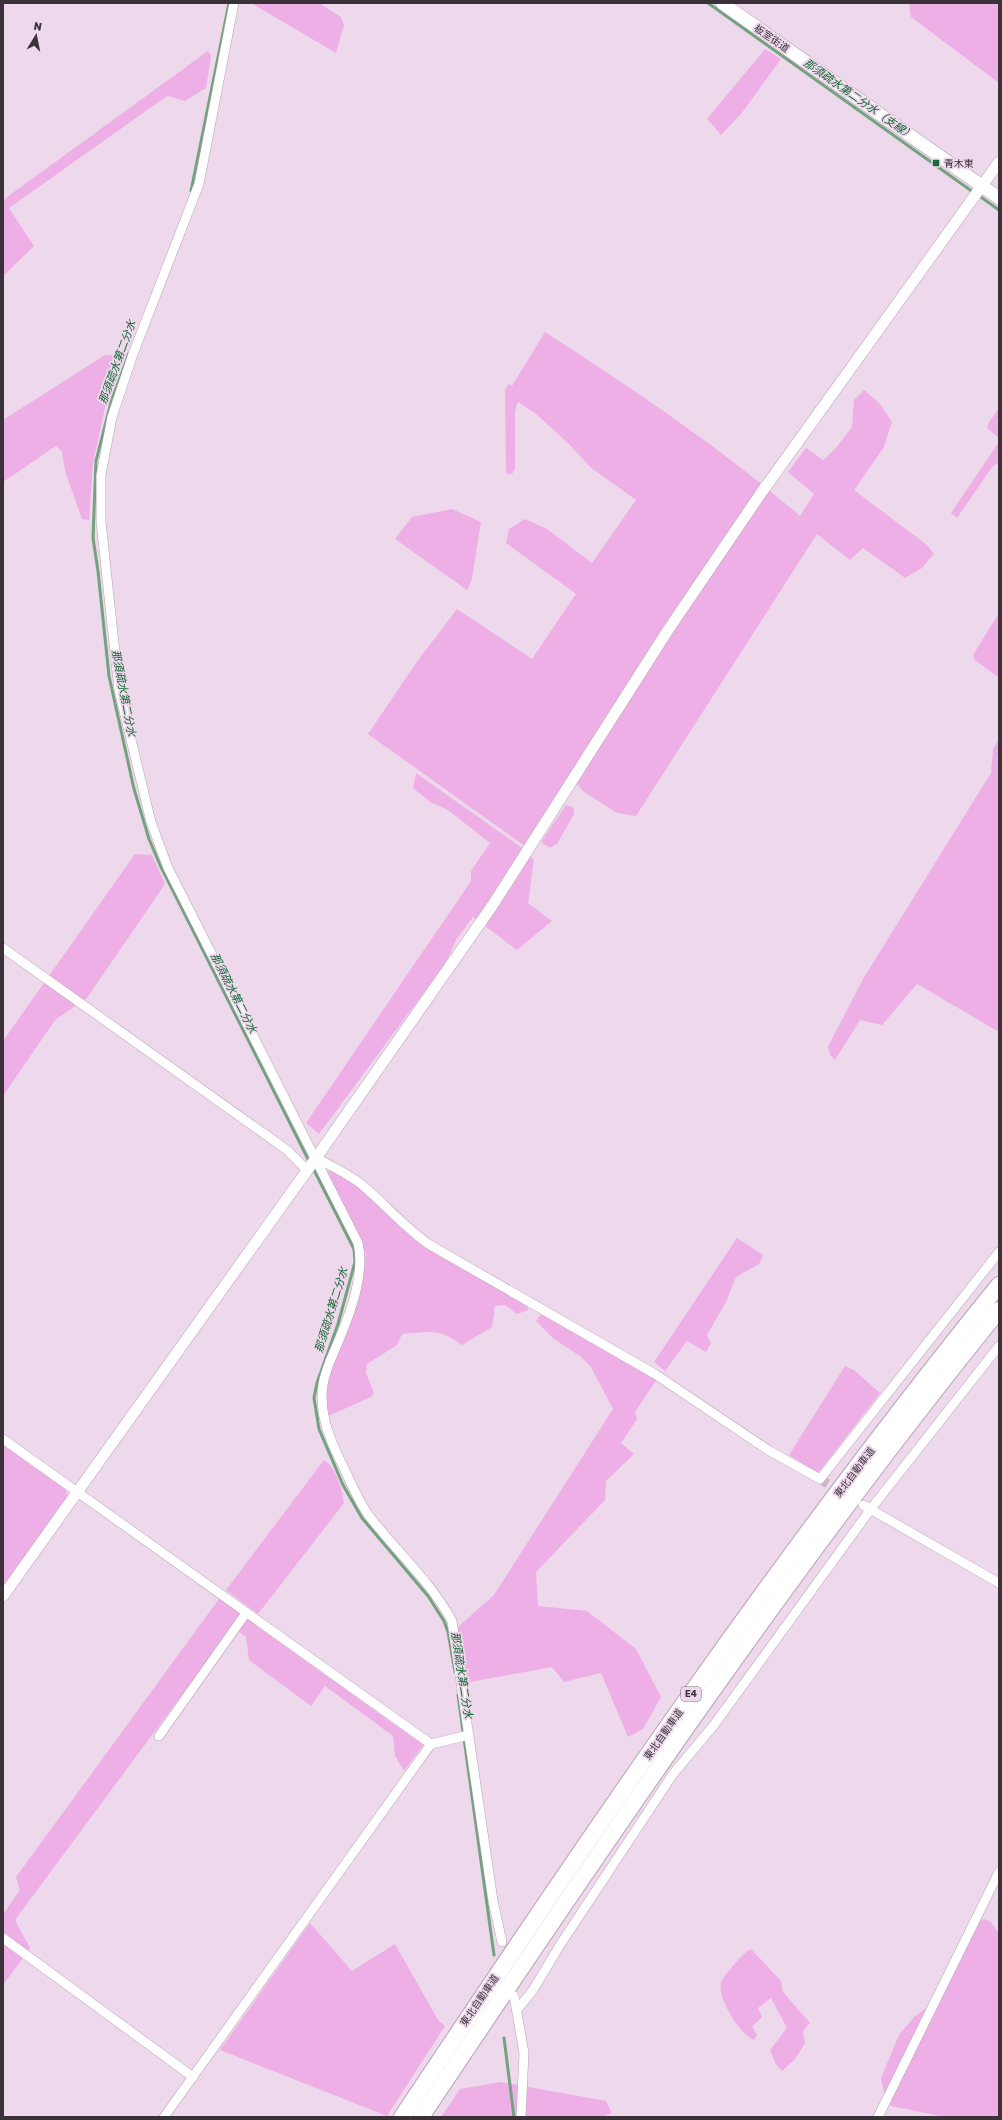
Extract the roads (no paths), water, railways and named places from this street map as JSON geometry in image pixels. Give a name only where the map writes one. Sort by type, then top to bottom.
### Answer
[{"type":"highway","name":"東北自動車道","points":[[402,2117],[496,1976],[710,1666],[910,1396],[999,1285]]},
{"type":"highway","name":"東北自動車道","points":[[421,2117],[575,1888],[724,1675],[919,1411],[999,1310]]},
{"type":"main road","name":"板室街道","points":[[722,3],[999,198]]},
{"type":"street","points":[[234,3],[199,184],[133,354],[112,417],[101,474],[101,522],[118,690],[151,822],[168,868],[358,1243],[361,1255],[355,1294],[323,1385],[322,1410],[330,1437],[369,1516],[439,1600],[452,1621],[493,1901],[502,1942]]},
{"type":"street","points":[[3,1596],[316,1158],[507,883],[668,630],[746,515],[999,162]]},
{"type":"street","points":[[3,948],[287,1150],[307,1170]]},
{"type":"street","points":[[316,1158],[342,1171],[360,1184],[410,1231],[430,1245],[655,1374],[768,1450],[820,1479],[999,1252]]},
{"type":"street","points":[[517,2010],[533,1990],[560,1945],[673,1774],[714,1725],[866,1508],[999,1346]]},
{"type":"street","points":[[3,1439],[430,1744]]},
{"type":"street","points":[[866,1508],[999,1583]]},
{"type":"street","points":[[159,1736],[246,1613]]},
{"type":"street","points":[[164,2117],[430,1744],[469,1735]]},
{"type":"street","points":[[878,2117],[999,1872]]},
{"type":"street","points":[[3,1938],[193,2077]]},
{"type":"street","points":[[514,1996],[524,2053],[521,2117]]},
{"type":"waterway","name":"那須疏水第二分水","points":[[191,191],[229,3]]},
{"type":"waterway","name":"那須疏水第二分水（支線）","points":[[708,3],[973,192]]},
{"type":"waterway","name":"那須疏水第二分水（支線）","points":[[978,195],[999,210]]},
{"type":"waterway","name":"那須疏水第二分水","points":[[129,353],[111,402],[96,461],[93,538],[109,676],[134,789],[149,839],[160,865],[310,1163]]},
{"type":"waterway","name":"那須疏水第二分水","points":[[313,1168],[354,1249],[355,1262],[338,1324],[317,1383],[314,1398],[319,1429],[343,1485],[362,1518],[428,1596],[444,1621],[448,1632],[455,1672]]},
{"type":"waterway","name":"那須疏水第二分水","points":[[458,1695],[494,1955]]},
{"type":"waterway","name":"那須疏水第二分水","points":[[504,2038],[514,2117]]},
{"type":"tunnel","points":[[820,1479],[842,1493]]},
{"type":"place","name":"青木東","points":[[936,163]]}]
